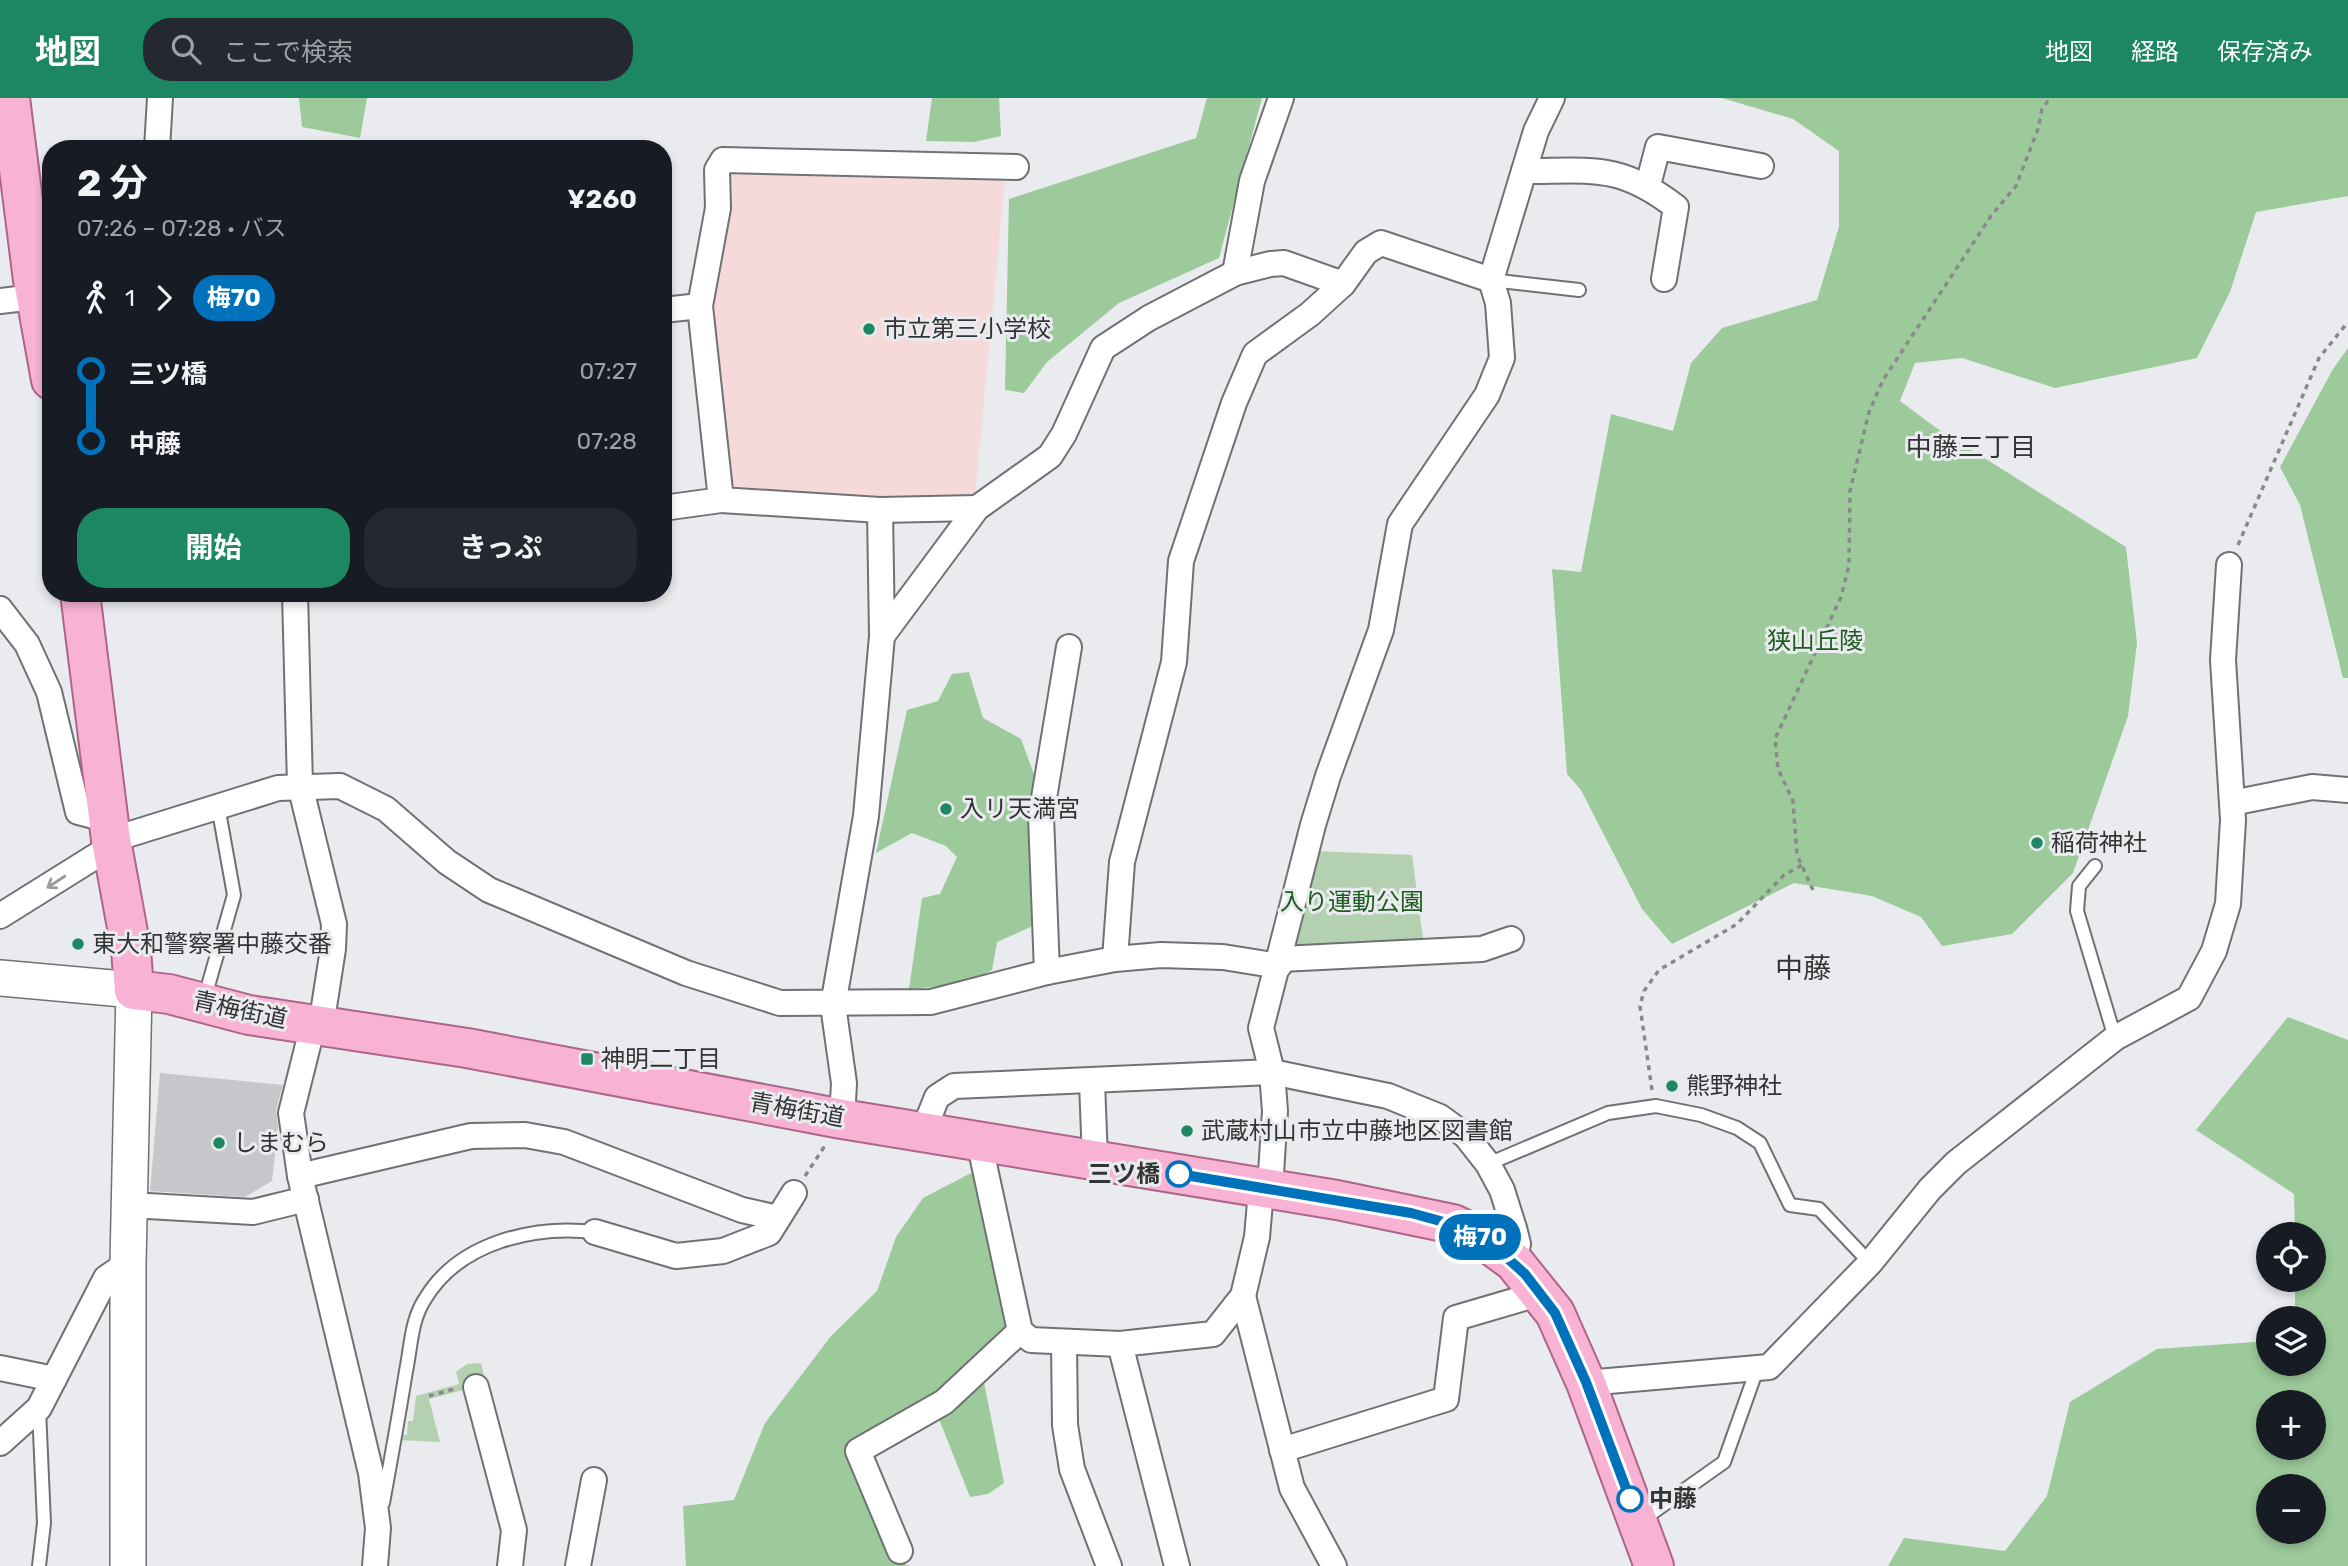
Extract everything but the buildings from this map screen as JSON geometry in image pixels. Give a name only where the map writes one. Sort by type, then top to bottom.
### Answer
[{"type":"main road","points":[[10,98],[29,298],[42,346]]},
{"type":"main road","points":[[81,602],[111,835],[131,950],[134,990]]},
{"type":"main road","name":"青梅街道","points":[[134,990],[317,1026],[467,1048],[842,1118],[1270,1189],[1444,1221],[1480,1237],[1514,1262],[1541,1293],[1563,1329],[1586,1382],[1654,1566]]},
{"type":"street","points":[[158,140],[160,98]]},
{"type":"street","points":[[1235,273],[1252,181],[1281,98]]},
{"type":"street","points":[[979,1141],[1020,1331],[1031,1340],[1120,1344],[1213,1334],[1243,1296],[1257,1237],[1260,1202],[1270,1189],[1275,1111],[1272,1072],[1261,1028],[1328,776],[1384,619],[1400,524],[1487,395],[1502,358],[1498,303],[1491,280],[1536,131],[1552,98]]},
{"type":"street","points":[[1648,185],[1658,147],[1761,166]]},
{"type":"street","points":[[722,500],[700,306],[718,208],[717,170],[723,160],[1016,167]]},
{"type":"street","points":[[1524,171],[1610,171],[1648,185],[1676,207],[1664,279]]},
{"type":"street","points":[[1115,959],[1122,862],[1174,662],[1181,561],[1234,403],[1255,354],[1310,314],[1343,285],[1366,252],[1381,243],[1491,280]]},
{"type":"street","points":[[882,636],[976,508],[1050,456],[1064,435],[1103,348],[1149,318],[1235,273],[1284,264],[1343,285]]},
{"type":"street","points":[[672,309],[700,306]]},
{"type":"street","points":[[672,507],[722,500],[880,510],[976,508]]},
{"type":"street","points":[[842,1118],[844,1083],[833,1005],[866,816],[882,636],[880,510]]},
{"type":"street","points":[[1586,1382],[1769,1367],[1870,1264],[1930,1189],[1956,1163],[2115,1038],[2189,998],[2214,951],[2228,904],[2232,803],[2223,660],[2229,565]]},
{"type":"street","points":[[295,602],[300,785],[334,924],[333,949],[317,1026],[291,1113],[303,1188],[371,1473],[378,1528],[375,1566]]},
{"type":"street","points":[[0,609],[27,644],[49,692],[78,812],[111,835]]},
{"type":"street","points":[[1047,972],[1041,816],[1069,647]]},
{"type":"street","points":[[0,916],[111,835],[300,785],[340,786],[386,809],[447,862],[489,890],[602,939],[737,991],[780,1003],[833,1005],[931,1002],[1047,972],[1115,959],[1161,955],[1223,957],[1280,963],[1496,948]]},
{"type":"street","points":[[2232,803],[2312,787],[2348,790]]},
{"type":"street","points":[[0,978],[134,990],[128,1263],[128,1566]]},
{"type":"street","points":[[923,1132],[937,1097],[954,1086],[1272,1072],[1388,1096],[1440,1116],[1466,1136],[1488,1164],[1514,1228],[1518,1244],[1514,1262]]},
{"type":"street","points":[[1092,1082],[1095,1160]]},
{"type":"street","points":[[130,1205],[253,1212],[303,1188],[471,1136],[525,1135],[564,1142],[742,1210],[778,1218]]},
{"type":"street","points":[[595,1232],[676,1256],[723,1251],[769,1233],[794,1193]]},
{"type":"street","points":[[0,1443],[39,1408],[106,1278],[128,1263]]},
{"type":"street","points":[[1282,1450],[1446,1399],[1456,1318],[1541,1293]]},
{"type":"street","points":[[1243,1296],[1292,1488],[1334,1566]]},
{"type":"street","points":[[900,1551],[858,1451],[944,1402],[1020,1331]]},
{"type":"street","points":[[1064,1343],[1065,1425],[1072,1469],[1109,1566]]},
{"type":"street","points":[[1120,1344],[1177,1566]]},
{"type":"street","points":[[0,1367],[54,1379]]},
{"type":"street","points":[[468,1387],[514,1530],[510,1566]]},
{"type":"street","points":[[578,1566],[594,1480]]},
{"type":"lane","points":[[1491,280],[1579,290]]},
{"type":"lane","points":[[203,1003],[234,895],[218,806]]},
{"type":"lane","points":[[2095,866],[2079,886],[2077,911],[2115,1038]]},
{"type":"lane","points":[[1488,1164],[1608,1113],[1656,1106],[1725,1124],[1760,1143],[1790,1205],[1819,1209],[1870,1264]]},
{"type":"lane","points":[[378,1528],[412,1332],[425,1299],[455,1264],[500,1241],[543,1231],[595,1232]]},
{"type":"lane","points":[[1639,1522],[1724,1462],[1758,1369]]},
{"type":"lane","points":[[39,1408],[44,1523],[39,1566]]},
{"type":"path","points":[[1813,890],[1797,855],[1793,801],[1778,769],[1776,739],[1841,597],[1849,565],[1850,491],[1869,412],[1883,380],[1991,216],[2016,186],[2042,109],[2050,98]]},
{"type":"path","points":[[2229,565],[2319,358],[2348,322]]},
{"type":"path","points":[[1656,1106],[1640,1006],[1644,991],[1658,970],[1737,924],[1784,875],[1802,865]]},
{"type":"path","points":[[794,1193],[842,1118]]},
{"type":"path","points":[[429,1396],[468,1387]]},
{"type":"shaded area","points":[[725,164],[1005,180],[975,497],[883,499],[728,490],[706,302]]},
{"type":"green space","points":[[299,98],[367,98],[360,138],[302,127]]},
{"type":"green space","points":[[932,98],[999,98],[1001,136],[974,142],[926,141]]},
{"type":"green space","points":[[1207,98],[1262,98],[1219,258],[1119,303],[1047,362],[1024,393],[1005,390],[1009,199],[1196,138]]},
{"type":"green space","name":"狭山丘陵","points":[[1722,98],[2348,98],[2348,196],[2256,212],[2230,292],[2197,358],[2055,388],[1962,358],[1915,363],[1900,401],[1935,427],[2126,547],[2137,643],[2128,716],[2073,873],[2012,934],[1942,946],[1921,917],[1872,896],[1794,883],[1672,944],[1642,909],[1581,790],[1567,774],[1552,569],[1581,572],[1611,414],[1673,431],[1691,363],[1722,328],[1817,300],[1839,227],[1839,151],[1793,119]]},
{"type":"green space","points":[[2348,348],[2348,678],[2343,678],[2300,505],[2280,467],[2333,369]]},
{"type":"green space","points":[[969,672],[983,718],[1021,739],[1035,777],[1028,829],[1033,926],[997,942],[992,970],[967,984],[909,989],[922,898],[940,894],[957,857],[946,846],[912,833],[876,853],[907,710],[938,701],[952,674]]},
{"type":"green space","name":"入り運動公園","points":[[1313,851],[1412,855],[1424,946],[1295,954],[1290,945]]},
{"type":"green space","points":[[2288,1017],[2348,1040],[2348,1566],[1888,1566],[1904,1538],[2005,1551],[2047,1496],[2070,1402],[2157,1349],[2256,1342],[2256,1376],[2326,1376],[2326,1306],[2295,1306],[2295,1292],[2326,1292],[2326,1222],[2295,1222],[2294,1194],[2196,1130]]},
{"type":"green space","points":[[973,1172],[1006,1332],[979,1357],[1004,1483],[988,1494],[970,1497],[931,1399],[849,1450],[891,1560],[910,1566],[686,1566],[683,1506],[734,1500],[765,1423],[831,1336],[877,1291],[896,1237],[923,1198]]},
{"type":"green space","points":[[481,1363],[486,1384],[429,1399],[440,1442],[398,1440],[399,1434],[407,1435],[408,1421],[413,1421],[416,1396],[459,1384],[456,1372],[467,1364]]},
{"type":"bus line","name":"梅70","points":[[1179,1174],[1411,1213],[1462,1227],[1495,1247],[1525,1274],[1555,1313],[1586,1382],[1630,1499]]},
{"type":"place","name":"市立第三小学校","points":[[869,329]]},
{"type":"place","name":"入リ天満宮","points":[[946,809]]},
{"type":"place","name":"稲荷神社","points":[[2037,843]]},
{"type":"place","name":"東大和警察署中藤交番","points":[[78,944]]},
{"type":"place","name":"神明二丁目","points":[[587,1059]]},
{"type":"place","name":"熊野神社","points":[[1672,1086]]},
{"type":"place","name":"武蔵村山市立中藤地区図書館","points":[[1187,1131]]},
{"type":"place","name":"しまむら","points":[[219,1143]]},
{"type":"place","name":"三ツ橋","points":[[1179,1174]]},
{"type":"place","name":"中藤","points":[[1630,1499]]},
{"type":"district","name":"中藤三丁目","points":[[1971,447]]},
{"type":"district","name":"中藤","points":[[1803,968]]}]
